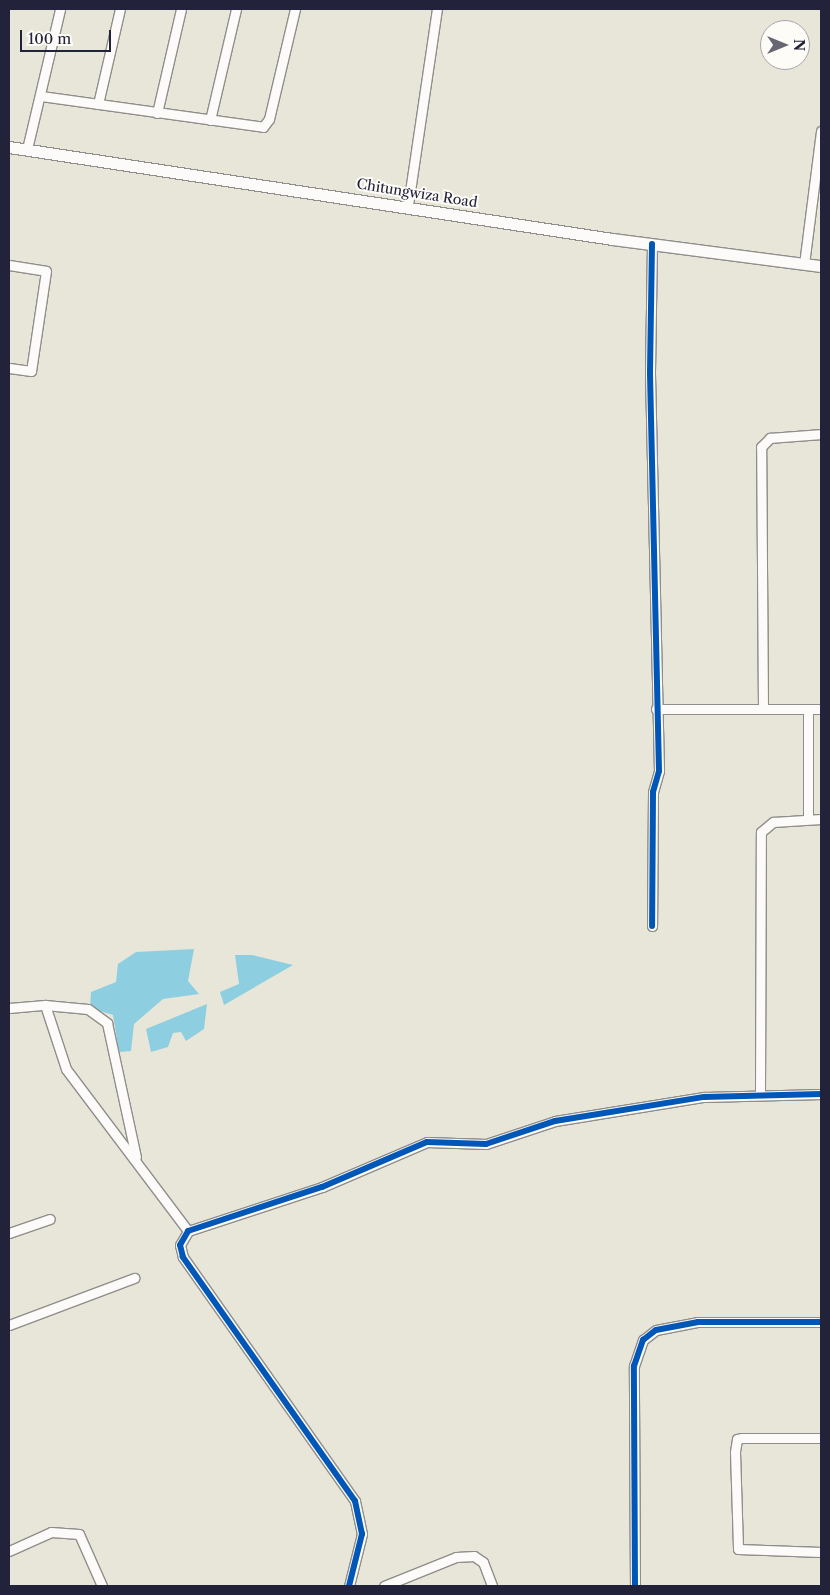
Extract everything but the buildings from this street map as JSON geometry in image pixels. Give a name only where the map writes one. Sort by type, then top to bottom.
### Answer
[{"type":"main road","name":"Chitungwiza Road","points":[[9,147],[652,244],[821,266]]},
{"type":"street","points":[[41,96],[60,9]]},
{"type":"street","points":[[98,104],[120,9]]},
{"type":"street","points":[[157,113],[182,9]]},
{"type":"street","points":[[210,120],[236,9]]},
{"type":"street","points":[[27,149],[35,100],[41,96],[258,127],[268,123],[296,9]]},
{"type":"street","points":[[408,206],[437,9]]},
{"type":"street","points":[[804,264],[816,203],[821,131]]},
{"type":"street","points":[[652,244],[656,709],[659,771],[653,792],[652,926]]},
{"type":"street","points":[[9,265],[46,271],[31,371],[9,368]]},
{"type":"street","points":[[763,709],[761,446],[770,438],[821,434]]},
{"type":"street","points":[[656,709],[821,709]]},
{"type":"street","points":[[808,709],[808,819]]},
{"type":"street","points":[[760,1093],[762,832],[773,822],[821,819]]},
{"type":"street","points":[[45,1005],[66,1069],[188,1230]]},
{"type":"street","points":[[9,1008],[45,1005],[88,1008],[107,1023],[137,1161]]},
{"type":"street","points":[[349,1586],[362,1534],[355,1501],[183,1257],[180,1245],[188,1230],[322,1186],[418,1144],[486,1144],[555,1121],[595,1113],[760,1093],[821,1094]]},
{"type":"street","points":[[9,1233],[50,1219]]},
{"type":"street","points":[[9,1325],[134,1278]]},
{"type":"street","points":[[635,1586],[634,1366],[643,1340],[656,1330],[698,1322],[821,1322]]},
{"type":"street","points":[[821,1438],[742,1438],[736,1439],[735,1452],[738,1550],[821,1552]]},
{"type":"street","points":[[9,1551],[51,1532],[79,1534],[102,1586]]},
{"type":"street","points":[[384,1586],[456,1557],[474,1556],[483,1562],[492,1586]]},
{"type":"water","points":[[194,949],[188,981],[199,994],[163,999],[134,1024],[131,1051],[119,1052],[113,1015],[90,1008],[91,992],[116,982],[118,964],[136,952]]},
{"type":"water","points":[[235,955],[252,955],[293,965],[224,1005],[220,992],[239,984]]},
{"type":"water","points":[[207,1004],[204,1029],[186,1041],[181,1032],[173,1033],[168,1047],[151,1052],[146,1029]]},
{"type":"cycle path","points":[[652,244],[650,374],[659,771],[653,792],[652,926]]},
{"type":"cycle path","points":[[349,1586],[362,1534],[355,1501],[183,1257],[180,1245],[188,1231],[322,1187],[427,1142],[486,1144],[555,1121],[704,1097],[821,1094]]},
{"type":"cycle path","points":[[635,1586],[634,1366],[643,1340],[656,1330],[698,1322],[821,1322]]}]
